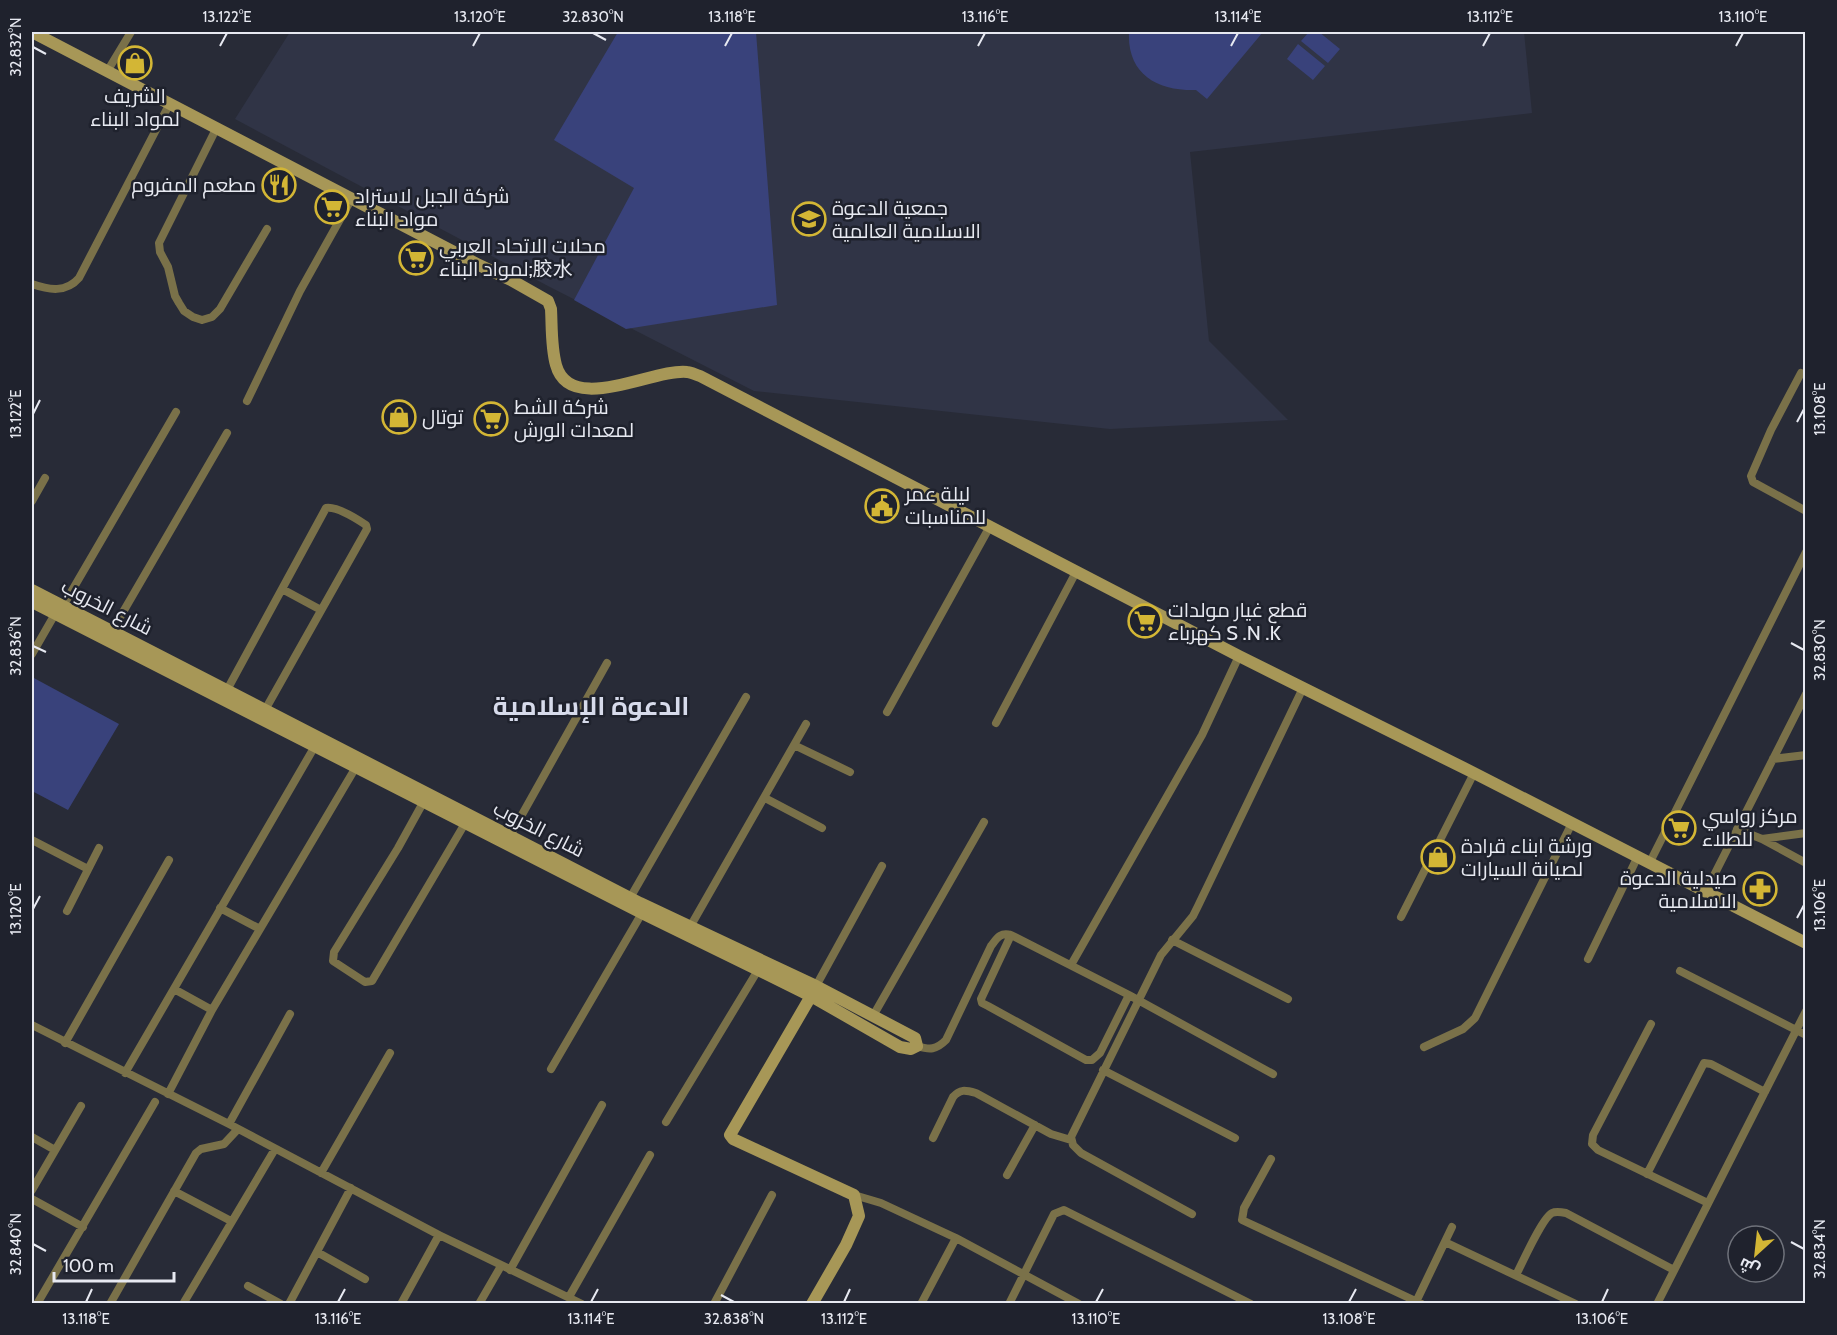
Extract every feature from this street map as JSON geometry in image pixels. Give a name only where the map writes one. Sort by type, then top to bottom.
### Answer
[{"type":"main road","points":[[32,32],[479,266],[512,279],[549,301],[556,366],[567,381],[582,388],[593,388],[687,372],[714,383],[989,528],[1806,943]]},
{"type":"main road","name":"شارع الخروب","points":[[32,590],[59,610],[315,746],[424,801],[467,819],[510,836],[690,927],[813,991],[900,1047],[911,1049],[917,1046],[915,1038],[873,1016],[813,991],[758,970],[642,913],[467,819],[265,710],[112,631],[59,610],[32,602]]},
{"type":"main road","points":[[812,1304],[846,1245],[859,1216],[854,1195],[731,1137],[730,1132],[813,991]]},
{"type":"street","points":[[108,70],[131,32]]},
{"type":"street","points":[[32,284],[41,288],[65,290],[78,278],[170,103]]},
{"type":"street","points":[[217,127],[159,243],[175,296],[184,311],[202,320],[212,317],[228,296],[267,229]]},
{"type":"street","points":[[247,401],[300,291],[352,198]]},
{"type":"street","points":[[1801,373],[1771,430],[1751,476],[1753,482],[1806,511]]},
{"type":"street","points":[[32,654],[176,412]]},
{"type":"street","points":[[112,631],[227,433]]},
{"type":"street","points":[[32,501],[45,478]]},
{"type":"street","points":[[227,690],[326,508],[333,508],[365,524],[367,529],[265,710]]},
{"type":"street","points":[[887,712],[989,528]]},
{"type":"street","points":[[1650,862],[1806,552]]},
{"type":"street","points":[[996,723],[1076,572]]},
{"type":"street","points":[[282,588],[321,610]]},
{"type":"street","points":[[1071,965],[1191,755],[1239,656]]},
{"type":"street","points":[[510,836],[607,663]]},
{"type":"street","points":[[1192,1214],[1081,1153],[1073,1145],[1072,1134],[1161,955],[1198,906],[1303,688]]},
{"type":"street","points":[[1706,891],[1806,694]]},
{"type":"street","points":[[630,898],[746,697]]},
{"type":"street","points":[[690,927],[806,724]]},
{"type":"street","points":[[794,745],[850,772]]},
{"type":"street","points":[[125,1073],[315,746]]},
{"type":"street","points":[[1773,759],[1806,755]]},
{"type":"street","points":[[168,1094],[212,1010],[356,767]]},
{"type":"street","points":[[1401,917],[1474,773]]},
{"type":"street","points":[[765,798],[822,828]]},
{"type":"street","points":[[424,801],[334,952],[333,961],[365,982],[372,981],[467,819]]},
{"type":"street","points":[[873,1016],[984,822]]},
{"type":"street","points":[[1424,1047],[1463,1029],[1475,1018],[1572,823]]},
{"type":"street","points":[[1737,829],[1762,839],[1806,863]]},
{"type":"street","points":[[1762,839],[1806,833]]},
{"type":"street","points":[[32,840],[88,869]]},
{"type":"street","points":[[67,910],[99,848]]},
{"type":"street","points":[[1588,959],[1638,856]]},
{"type":"street","points":[[65,1043],[169,860]]},
{"type":"street","points":[[813,991],[882,866]]},
{"type":"street","points":[[220,908],[260,929]]},
{"type":"street","points":[[551,1069],[642,913]]},
{"type":"street","points":[[917,1046],[931,1050],[938,1048],[946,1040],[991,946],[998,936],[1005,933],[1129,995],[1273,1074]]},
{"type":"street","points":[[1011,934],[984,991],[982,1003],[1086,1060],[1092,1060],[1100,1053],[1129,995]]},
{"type":"street","points":[[1172,940],[1288,999]]},
{"type":"street","points":[[666,1122],[758,970]]},
{"type":"street","points":[[1680,971],[1806,1035]]},
{"type":"street","points":[[174,989],[212,1010]]},
{"type":"street","points":[[1657,1304],[1806,1011]]},
{"type":"street","points":[[229,1124],[290,1014]]},
{"type":"street","points":[[1651,1024],[1592,1141],[1598,1150],[1708,1203]]},
{"type":"street","points":[[32,1025],[229,1124],[439,1236],[582,1304]]},
{"type":"street","points":[[321,1173],[390,1053]]},
{"type":"street","points":[[1647,1174],[1704,1063],[1711,1064],[1765,1092]]},
{"type":"street","points":[[1103,1071],[1235,1138]]},
{"type":"street","points":[[933,1138],[952,1097],[958,1091],[963,1090],[976,1093],[1051,1134],[1071,1140]]},
{"type":"street","points":[[37,1304],[155,1102]]},
{"type":"street","points":[[479,1304],[506,1268],[602,1105]]},
{"type":"street","points":[[32,1190],[81,1106]]},
{"type":"street","points":[[1007,1175],[1035,1125]]},
{"type":"street","points":[[110,1304],[198,1151],[224,1144],[238,1129]]},
{"type":"street","points":[[32,1137],[55,1150]]},
{"type":"street","points":[[183,1304],[275,1149]]},
{"type":"street","points":[[569,1297],[650,1155]]},
{"type":"street","points":[[1271,1159],[1244,1208],[1242,1220],[1418,1302],[1452,1227]]},
{"type":"street","points":[[289,1304],[351,1188]]},
{"type":"street","points":[[174,1191],[231,1221]]},
{"type":"street","points":[[854,1195],[881,1203],[956,1238],[1079,1304]]},
{"type":"street","points":[[714,1304],[772,1196]]},
{"type":"street","points":[[32,1199],[83,1227]]},
{"type":"street","points":[[1009,1304],[1054,1214],[1064,1210],[1251,1304]]},
{"type":"street","points":[[1516,1275],[1545,1220],[1553,1212],[1566,1213],[1674,1270]]},
{"type":"street","points":[[401,1304],[439,1236]]},
{"type":"street","points":[[921,1304],[956,1238]]},
{"type":"street","points":[[1445,1242],[1576,1304]]},
{"type":"street","points":[[317,1252],[365,1279]]},
{"type":"street","points":[[248,1286],[281,1304]]},
{"type":"shaded area","name":"جمعية الدعوة الاسلامية العالمية","points":[[290,32],[1524,32],[1532,113],[1190,152],[1209,341],[1288,420],[1110,429],[754,391],[548,286],[235,119]]},
{"type":"shaded area","points":[[618,32],[756,32],[777,305],[626,329],[574,300],[634,188],[554,140]]},
{"type":"shaded area","points":[[1129,32],[1263,32],[1207,99],[1196,90],[1169,87],[1147,77],[1133,59]]},
{"type":"shaded area","points":[[1309,32],[1319,32],[1340,49],[1328,63],[1301,41]]},
{"type":"shaded area","points":[[1298,44],[1325,66],[1313,80],[1287,59]]},
{"type":"shaded area","points":[[32,677],[119,724],[68,810],[32,791]]},
{"type":"place","name":"الشريف لمواد البناء","points":[[135,63]]},
{"type":"place","name":"مطعم المفروم","points":[[279,185]]},
{"type":"place","name":"شركة الجبل لاستراد مواد البناء","points":[[332,207]]},
{"type":"place","name":"جمعية الدعوة الاسلامية العالمية","points":[[809,219]]},
{"type":"place","name":"محلات الاتحاد العربي لمواد البناء;胶水","points":[[416,258]]},
{"type":"place","name":"توتال","points":[[399,417]]},
{"type":"place","name":"شركة الشط لمعدات الورش","points":[[491,419]]},
{"type":"place","name":"ليلة عمر للمناسبات","points":[[882,506]]},
{"type":"place","name":"قطع غيار مولدات كهرباء S .N .K","points":[[1145,621]]},
{"type":"place","name":"مركز رواسي للطلاء","points":[[1679,828]]},
{"type":"place","name":"ورشة ابناء قرادة لصيانة السيارات","points":[[1438,857]]},
{"type":"place","name":"صيدلية الدعوة الاسلامية","points":[[1760,889]]},
{"type":"district","name":"الدعوة الإسلامية","points":[[591,706]]}]
